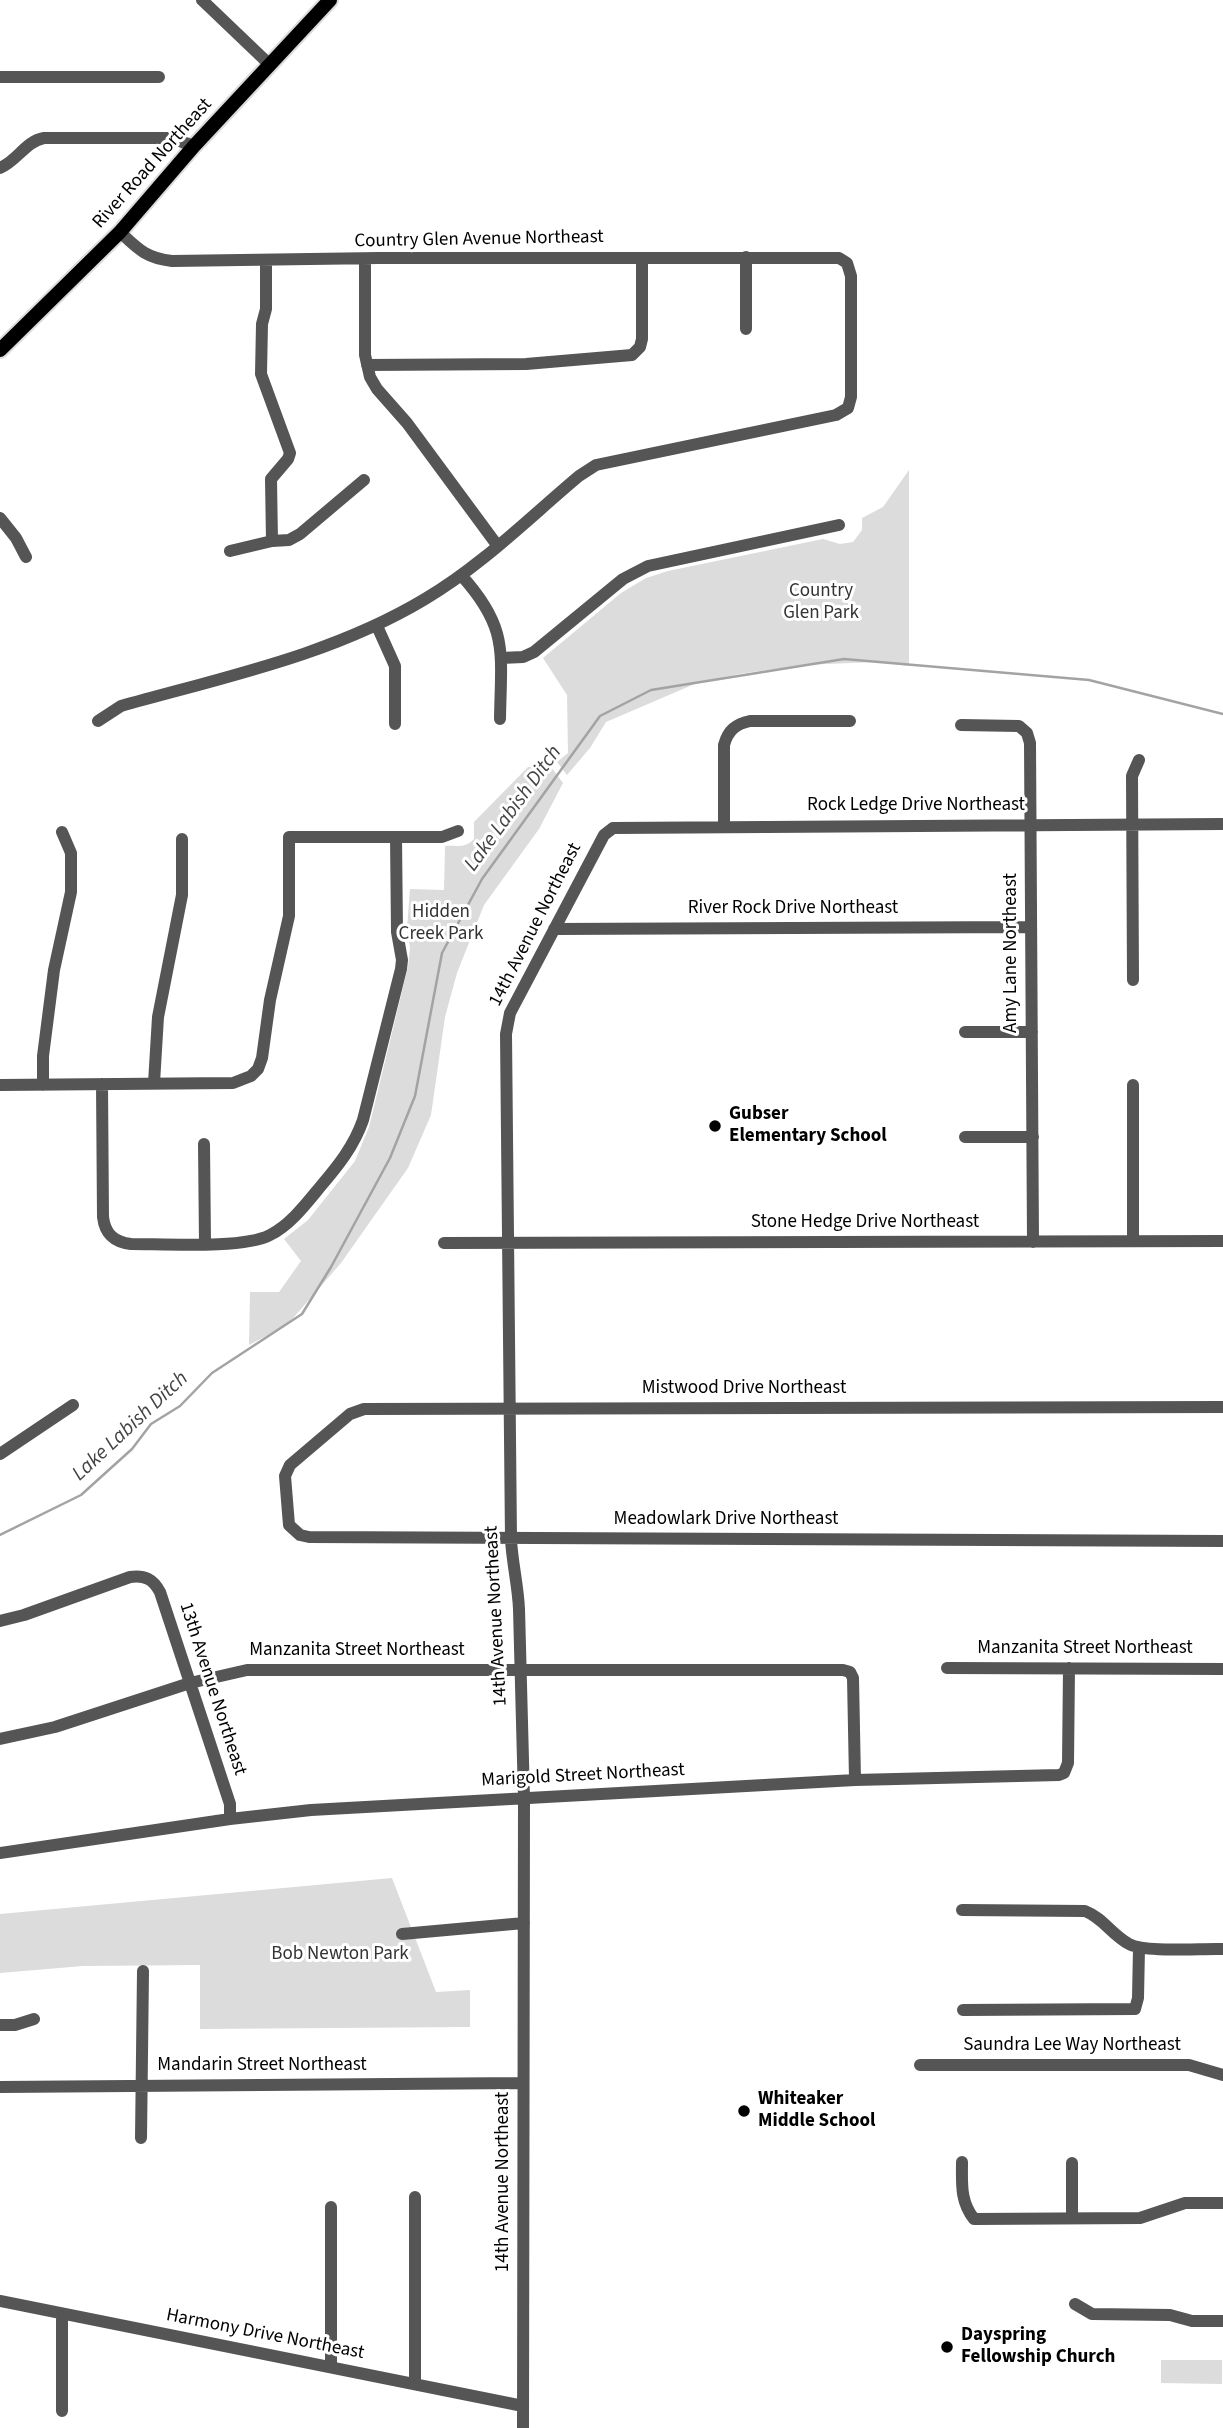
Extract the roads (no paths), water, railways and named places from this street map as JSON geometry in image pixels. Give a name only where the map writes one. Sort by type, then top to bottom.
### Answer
[{"type":"main road","name":"River Road Northeast","points":[[0,350],[120,232],[194,146],[330,0]]},
{"type":"street","points":[[202,0],[269,64]]},
{"type":"street","points":[[0,77],[159,78]]},
{"type":"street","points":[[0,168],[10,163],[37,139],[44,138],[171,138],[194,146]]},
{"type":"street","name":"Country Glen Avenue Northeast","points":[[120,232],[143,253],[158,260],[829,257],[839,258],[847,263],[851,276],[851,397],[845,411],[596,465],[579,476],[498,545]]},
{"type":"street","points":[[746,257],[746,329]]},
{"type":"street","points":[[367,365],[526,364],[632,355],[640,347],[642,339],[642,258]]},
{"type":"street","points":[[98,721],[121,706],[310,653],[377,625],[428,597],[498,545],[370,377],[367,365],[365,260]]},
{"type":"street","points":[[266,261],[266,309],[262,324],[261,373],[290,453],[271,479],[272,541]]},
{"type":"street","points":[[230,551],[272,541],[289,540],[300,534],[364,480]]},
{"type":"street","points":[[0,517],[26,557]]},
{"type":"street","points":[[501,658],[523,657],[534,652],[622,579],[641,569],[658,563],[839,525]]},
{"type":"street","points":[[461,575],[481,600],[498,632],[501,658],[500,719]]},
{"type":"street","points":[[377,625],[395,666],[396,724]]},
{"type":"street","points":[[724,826],[724,744],[726,736],[735,726],[750,721],[850,721]]},
{"type":"street","name":"Amy Lane Northeast","points":[[961,725],[1019,726],[1027,733],[1030,743],[1033,1241]]},
{"type":"street","points":[[1133,980],[1132,776],[1139,760]]},
{"type":"street","name":"Rock Ledge Drive Northeast","points":[[610,829],[1223,824]]},
{"type":"street","name":"14th Avenue Northeast","points":[[523,2428],[524,1798],[518,1583],[511,1539],[507,1024],[513,1007],[554,929],[604,835],[610,829]]},
{"type":"street","points":[[0,1085],[243,1081],[258,1069],[262,1058],[276,967],[289,916],[289,837],[442,837],[458,831]]},
{"type":"street","points":[[44,1084],[43,1056],[54,970],[71,892],[71,853],[62,832]]},
{"type":"street","points":[[102,1084],[103,1217],[109,1236],[131,1244],[243,1243],[270,1236],[293,1218],[340,1164],[354,1143],[363,1119],[401,969],[397,932],[397,837]]},
{"type":"street","points":[[154,1083],[160,1006],[182,895],[182,839]]},
{"type":"street","name":"River Rock Drive Northeast","points":[[554,929],[1031,927]]},
{"type":"street","points":[[965,1032],[1032,1032]]},
{"type":"street","points":[[1133,1086],[1133,1241]]},
{"type":"street","points":[[965,1137],[1033,1137]]},
{"type":"street","points":[[204,1144],[205,1243]]},
{"type":"street","name":"Stone Hedge Drive Northeast","points":[[444,1243],[1223,1241]]},
{"type":"street","points":[[0,1454],[73,1405]]},
{"type":"street","name":"Mistwood Drive Northeast","points":[[287,1469],[357,1410],[1223,1407]]},
{"type":"street","name":"Meadowlark Drive Northeast","points":[[287,1469],[287,1518],[293,1531],[309,1537],[1223,1541]]},
{"type":"street","name":"13th Avenue Northeast","points":[[0,1621],[24,1615],[122,1579],[138,1576],[153,1581],[160,1592],[230,1804],[230,1819]]},
{"type":"street","name":"Manzanita Street Northeast","points":[[947,1668],[1223,1669]]},
{"type":"street","name":"Marigold Street Northeast","points":[[0,1853],[230,1819],[311,1810],[855,1780],[1053,1776],[1064,1773],[1068,1763],[1069,1668]]},
{"type":"street","name":"Manzanita Street Northeast","points":[[0,1739],[54,1727],[190,1683],[247,1670],[833,1670],[850,1672],[853,1690],[855,1780]]},
{"type":"street","points":[[962,1910],[1085,1911],[1139,1948],[1223,1949]]},
{"type":"street","points":[[402,1934],[524,1923]]},
{"type":"street","points":[[963,2010],[1135,2009],[1138,1998],[1139,1948]]},
{"type":"street","points":[[141,2138],[143,1971]]},
{"type":"street","points":[[0,2025],[15,2025],[34,2019]]},
{"type":"street","name":"Saundra Lee Way Northeast","points":[[920,2065],[1189,2065],[1223,2075]]},
{"type":"street","name":"Mandarin Street Northeast","points":[[0,2087],[523,2083]]},
{"type":"street","points":[[962,2162],[962,2196],[965,2208],[974,2219],[1140,2218],[1185,2203],[1223,2203]]},
{"type":"street","points":[[1072,2163],[1072,2218]]},
{"type":"street","points":[[415,2196],[415,2384]]},
{"type":"street","points":[[331,2207],[331,2367]]},
{"type":"street","name":"Harmony Drive Northeast","points":[[0,2301],[523,2406]]},
{"type":"street","points":[[1075,2304],[1092,2314],[1170,2315],[1192,2321],[1223,2321]]},
{"type":"street","points":[[62,2314],[62,2411]]},
{"type":"waterway","name":"Lake Labish Ditch","points":[[0,1535],[81,1495],[132,1449],[151,1424],[180,1406],[212,1373],[302,1314],[331,1267],[390,1158],[415,1096],[442,953],[482,879],[600,716],[651,690],[844,659],[1089,680],[1223,714]]},
{"type":"place","name":"Gubser Elementary School","points":[[715,1126]]},
{"type":"place","name":"Whiteaker Middle School","points":[[744,2111]]},
{"type":"place","name":"Dayspring Fellowship Church","points":[[947,2347]]},
{"type":"park label","name":"Country Glen Park","points":[[821,603]]},
{"type":"park label","name":"Hidden Creek Park","points":[[441,924]]},
{"type":"park label","name":"Bob Newton Park","points":[[340,1955]]}]
